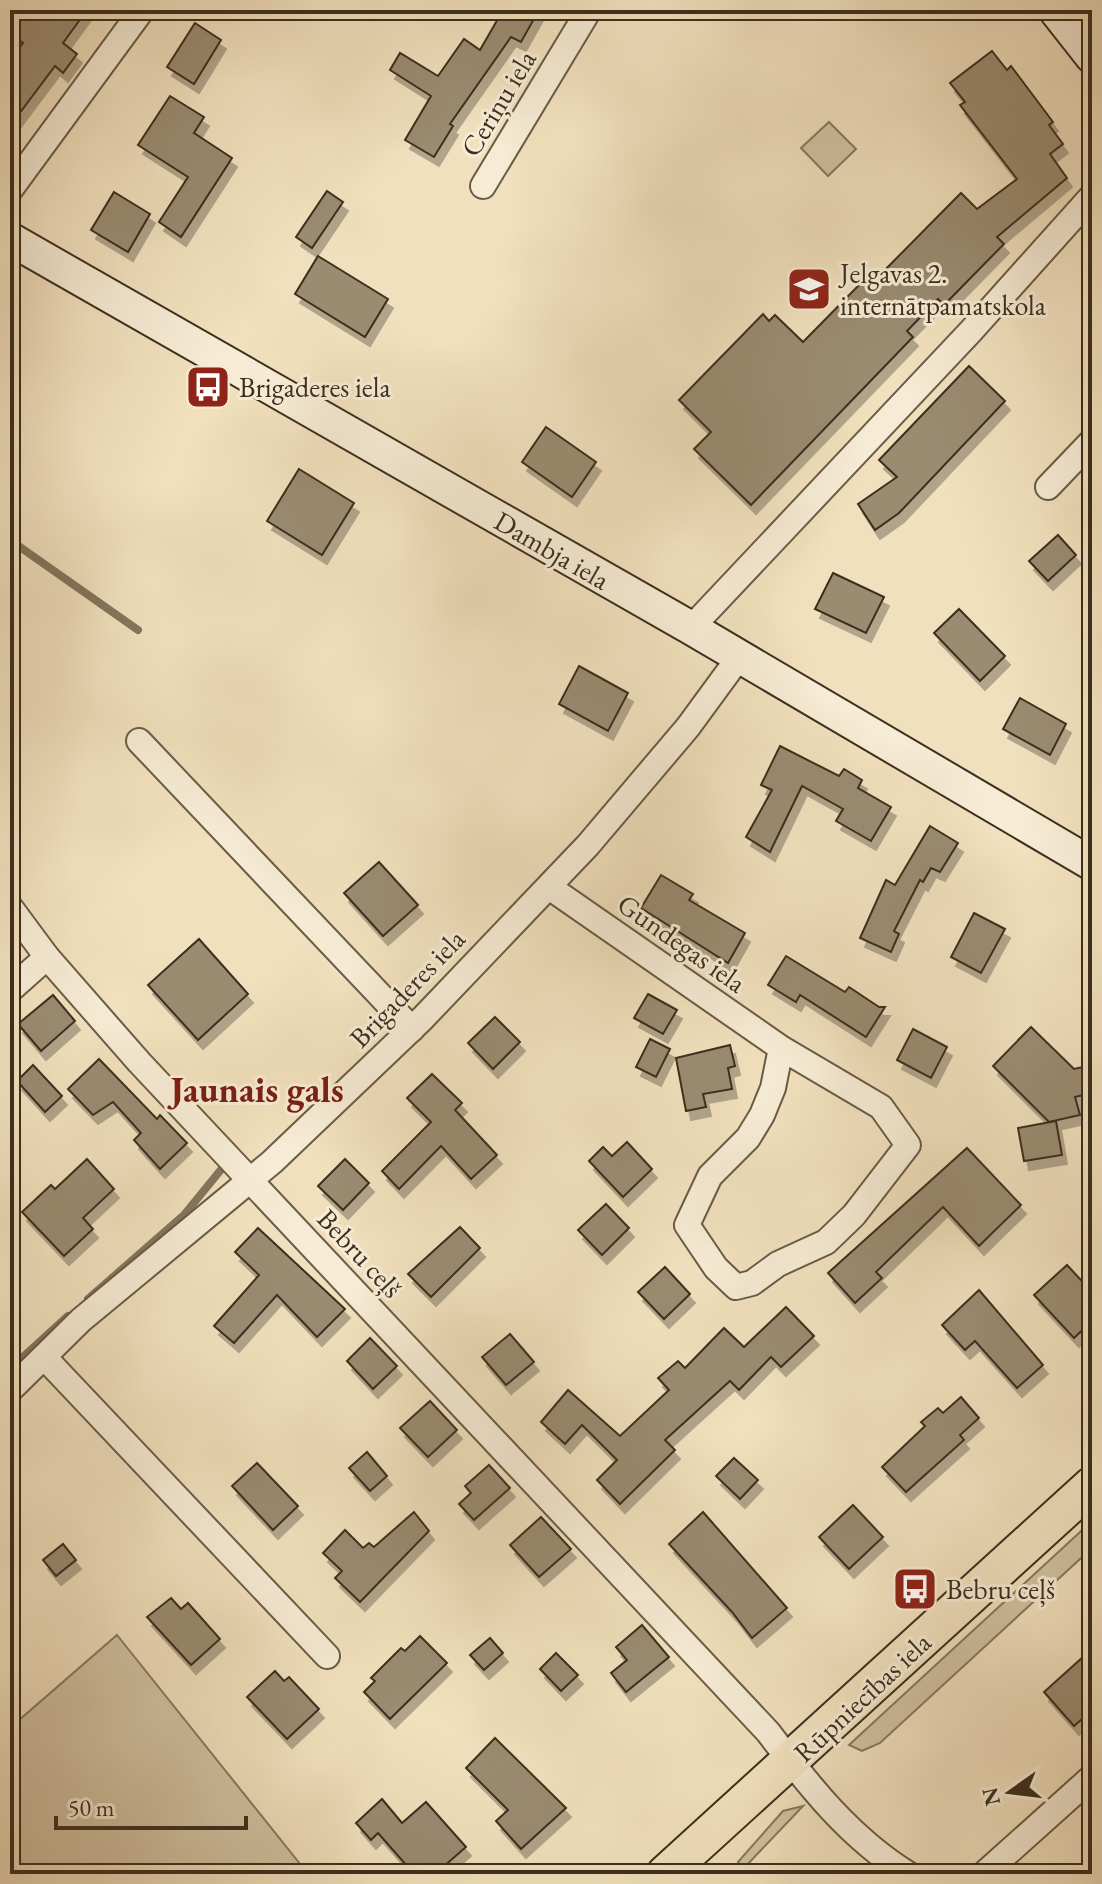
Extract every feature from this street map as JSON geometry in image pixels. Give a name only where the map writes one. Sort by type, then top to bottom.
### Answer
[{"type":"main road","name":"Rūpniecības iela","points":[[665,1874],[791,1763],[1092,1485]]},
{"type":"street","points":[[10,190],[142,10]]},
{"type":"street","name":"Ceriņu iela","points":[[483,186],[589,10]]},
{"type":"street","points":[[1055,10],[1088,42]]},
{"type":"street","points":[[691,628],[971,331],[1092,196]]},
{"type":"street","name":"Dambja iela","points":[[10,239],[740,656],[1092,864]]},
{"type":"street","points":[[1048,487],[1092,441]]},
{"type":"street","name":"Brigaderes iela","points":[[10,1390],[81,1320],[250,1179],[412,1029],[549,887],[688,727],[740,656]]},
{"type":"street","points":[[139,741],[412,1029]]},
{"type":"street","name":"Gundegas iela","points":[[549,887],[781,1048],[881,1107],[908,1145],[854,1215],[826,1242],[778,1264],[752,1283],[736,1287],[716,1268],[687,1225],[710,1176],[748,1138],[762,1115],[773,1088],[781,1048]]},
{"type":"street","name":"Bebru ceļš","points":[[10,907],[47,957],[139,1062],[768,1732],[846,1826],[876,1854],[908,1874]]},
{"type":"street","points":[[10,990],[47,957]]},
{"type":"street","points":[[44,1357],[327,1656]]},
{"type":"street","points":[[984,1874],[1092,1777]]},
{"type":"shaded area","points":[[829,122],[856,149],[828,176],[801,148]]},
{"type":"shaded area","points":[[1092,1521],[1092,1548],[880,1743],[862,1751],[849,1745]]},
{"type":"shaded area","points":[[117,1635],[308,1874],[10,1874],[10,1728]]},
{"type":"shaded area","points":[[803,1806],[744,1868],[738,1862],[783,1811]]},
{"type":"building","points":[[10,10],[87,10],[63,43],[77,54],[63,73],[55,66],[10,126],[10,60],[23,43],[10,33]]},
{"type":"building","points":[[503,10],[539,10],[521,42],[511,37],[450,124],[453,126],[434,157],[405,140],[431,96],[390,70],[400,53],[438,76],[464,39],[480,50]]},
{"type":"building","points":[[195,23],[221,40],[194,84],[167,67]]},
{"type":"building","points":[[992,51],[1007,70],[1011,66],[1053,122],[1049,125],[1063,144],[1050,154],[1067,178],[997,237],[1004,244],[944,305],[938,299],[907,331],[913,337],[751,505],[694,449],[711,432],[679,400],[763,314],[769,321],[775,315],[803,342],[863,281],[868,287],[961,193],[977,209],[1017,179],[960,105],[965,102],[950,83]]},
{"type":"building","points":[[170,96],[204,117],[194,133],[232,158],[181,237],[159,222],[188,177],[138,145]]},
{"type":"building","points":[[327,191],[343,202],[312,248],[296,237]]},
{"type":"building","points":[[114,192],[150,214],[128,252],[91,230]]},
{"type":"building","points":[[318,256],[388,299],[365,337],[295,294]]},
{"type":"building","points":[[969,366],[1005,401],[899,513],[875,530],[858,504],[897,477],[879,460]]},
{"type":"building","points":[[546,427],[596,462],[572,497],[522,462]]},
{"type":"building","points":[[299,469],[354,503],[322,555],[267,521]]},
{"type":"building","points":[[1058,535],[1076,555],[1048,581],[1029,561]]},
{"type":"building","points":[[833,573],[884,597],[866,633],[815,609]]},
{"type":"building","points":[[959,609],[1005,656],[980,681],[934,633]]},
{"type":"building","points":[[579,666],[628,693],[608,731],[559,704]]},
{"type":"building","points":[[1020,698],[1066,724],[1050,755],[1003,729]]},
{"type":"building","points":[[780,746],[839,776],[844,769],[862,780],[858,788],[891,807],[871,841],[836,821],[843,809],[802,786],[770,852],[746,837],[772,790],[761,785]]},
{"type":"building","points":[[930,826],[958,843],[940,872],[931,868],[923,882],[920,880],[894,931],[899,934],[891,952],[860,938],[886,880],[895,885]]},
{"type":"building","points":[[379,862],[418,905],[383,936],[344,893]]},
{"type":"building","points":[[661,875],[693,894],[689,900],[745,933],[728,963],[641,908]]},
{"type":"building","points":[[974,913],[1005,929],[981,973],[951,957]]},
{"type":"building","points":[[199,939],[248,994],[198,1040],[148,985]]},
{"type":"building","points":[[786,956],[845,992],[849,987],[879,1007],[885,1007],[866,1037],[800,995],[796,1002],[768,985]]},
{"type":"building","points":[[648,994],[677,1010],[663,1034],[634,1018]]},
{"type":"building","points":[[53,995],[75,1021],[41,1051],[18,1024]]},
{"type":"building","points":[[495,1017],[520,1042],[493,1069],[468,1043]]},
{"type":"building","points":[[1031,1027],[1074,1069],[1092,1065],[1092,1093],[1075,1097],[1080,1115],[1049,1122],[993,1066]]},
{"type":"building","points":[[913,1029],[947,1047],[931,1078],[897,1060]]},
{"type":"building","points":[[650,1039],[670,1049],[656,1077],[636,1067]]},
{"type":"building","points":[[730,1045],[735,1066],[728,1068],[732,1089],[703,1094],[706,1107],[686,1111],[676,1058]]},
{"type":"building","points":[[99,1059],[157,1119],[160,1115],[187,1143],[160,1169],[134,1140],[141,1133],[113,1102],[93,1115],[68,1089]]},
{"type":"building","points":[[33,1065],[62,1096],[45,1112],[17,1081]]},
{"type":"building","points":[[432,1074],[462,1103],[455,1110],[497,1155],[471,1179],[441,1146],[399,1189],[382,1171],[431,1122],[407,1098]]},
{"type":"building","points":[[1056,1121],[1062,1155],[1024,1161],[1018,1128]]},
{"type":"building","points":[[627,1142],[652,1169],[623,1197],[589,1161],[603,1147],[612,1156]]},
{"type":"building","points":[[967,1148],[1021,1205],[979,1246],[943,1207],[876,1272],[882,1278],[855,1303],[828,1273]]},
{"type":"building","points":[[87,1159],[114,1189],[83,1218],[93,1229],[64,1256],[22,1212],[51,1185],[55,1189]]},
{"type":"building","points":[[345,1159],[369,1183],[343,1210],[318,1186]]},
{"type":"building","points":[[606,1204],[629,1228],[602,1255],[578,1230]]},
{"type":"building","points":[[460,1227],[480,1248],[431,1297],[408,1274]]},
{"type":"building","points":[[258,1228],[345,1309],[317,1337],[277,1295],[234,1343],[214,1326],[259,1275],[235,1252]]},
{"type":"building","points":[[1067,1265],[1092,1292],[1092,1321],[1074,1338],[1034,1295]]},
{"type":"building","points":[[665,1267],[690,1294],[664,1319],[638,1292]]},
{"type":"building","points":[[979,1290],[1043,1365],[1017,1388],[975,1341],[965,1350],[942,1325]]},
{"type":"building","points":[[786,1307],[814,1336],[781,1367],[771,1357],[739,1390],[730,1381],[665,1440],[675,1450],[620,1504],[597,1480],[617,1460],[582,1425],[565,1444],[541,1422],[568,1390],[620,1436],[669,1390],[658,1378],[678,1361],[685,1368],[724,1328],[744,1347]]},
{"type":"building","points":[[510,1334],[534,1362],[506,1385],[482,1357]]},
{"type":"building","points":[[370,1338],[397,1366],[373,1389],[347,1361]]},
{"type":"building","points":[[961,1397],[979,1418],[960,1435],[964,1440],[906,1492],[882,1467],[925,1426],[921,1422],[938,1408],[943,1413]]},
{"type":"building","points":[[430,1401],[457,1430],[428,1457],[400,1428]]},
{"type":"building","points":[[367,1452],[387,1476],[370,1491],[349,1468]]},
{"type":"building","points":[[734,1458],[758,1480],[740,1499],[716,1476]]},
{"type":"building","points":[[257,1463],[298,1506],[273,1530],[232,1486]]},
{"type":"building","points":[[489,1465],[510,1488],[474,1520],[459,1504],[471,1493],[465,1486]]},
{"type":"building","points":[[853,1505],[883,1537],[849,1569],[819,1537]]},
{"type":"building","points":[[414,1512],[429,1531],[360,1602],[335,1578],[342,1571],[323,1553],[345,1530],[363,1548],[369,1543],[374,1547]]},
{"type":"building","points":[[703,1512],[787,1608],[752,1638],[669,1544]]},
{"type":"building","points":[[541,1517],[571,1549],[539,1577],[510,1545]]},
{"type":"building","points":[[63,1544],[76,1560],[56,1576],[43,1560]]},
{"type":"building","points":[[171,1598],[181,1609],[188,1603],[220,1639],[191,1665],[147,1617]]},
{"type":"building","points":[[642,1625],[669,1657],[626,1692],[611,1673],[627,1660],[616,1647]]},
{"type":"building","points":[[420,1636],[447,1663],[390,1719],[364,1692],[375,1681],[371,1678],[401,1648],[405,1651]]},
{"type":"building","points":[[490,1638],[503,1653],[484,1670],[470,1655]]},
{"type":"building","points":[[556,1653],[578,1675],[561,1691],[540,1669]]},
{"type":"building","points":[[1083,1657],[1092,1667],[1092,1710],[1074,1726],[1044,1692]]},
{"type":"building","points":[[275,1671],[284,1681],[289,1677],[319,1709],[287,1739],[247,1697]]},
{"type":"building","points":[[495,1738],[566,1808],[521,1849],[496,1821],[508,1810],[466,1768]]},
{"type":"building","points":[[382,1799],[402,1823],[426,1802],[466,1847],[435,1874],[414,1874],[378,1833],[371,1840],[356,1823]]},
{"type":"waterway","points":[[10,540],[138,630]]},
{"type":"waterway","points":[[88,1299],[184,1215],[224,1166]]},
{"type":"waterway","points":[[10,1369],[68,1316]]},
{"type":"place","name":"Jelgavas 2. internātpamatskola","points":[[809,289]]},
{"type":"place","name":"Brigaderes iela","points":[[208,387]]},
{"type":"place","name":"Bebru ceļš","points":[[915,1589]]},
{"type":"district","name":"Jaunais gals","points":[[257,1089]]}]
